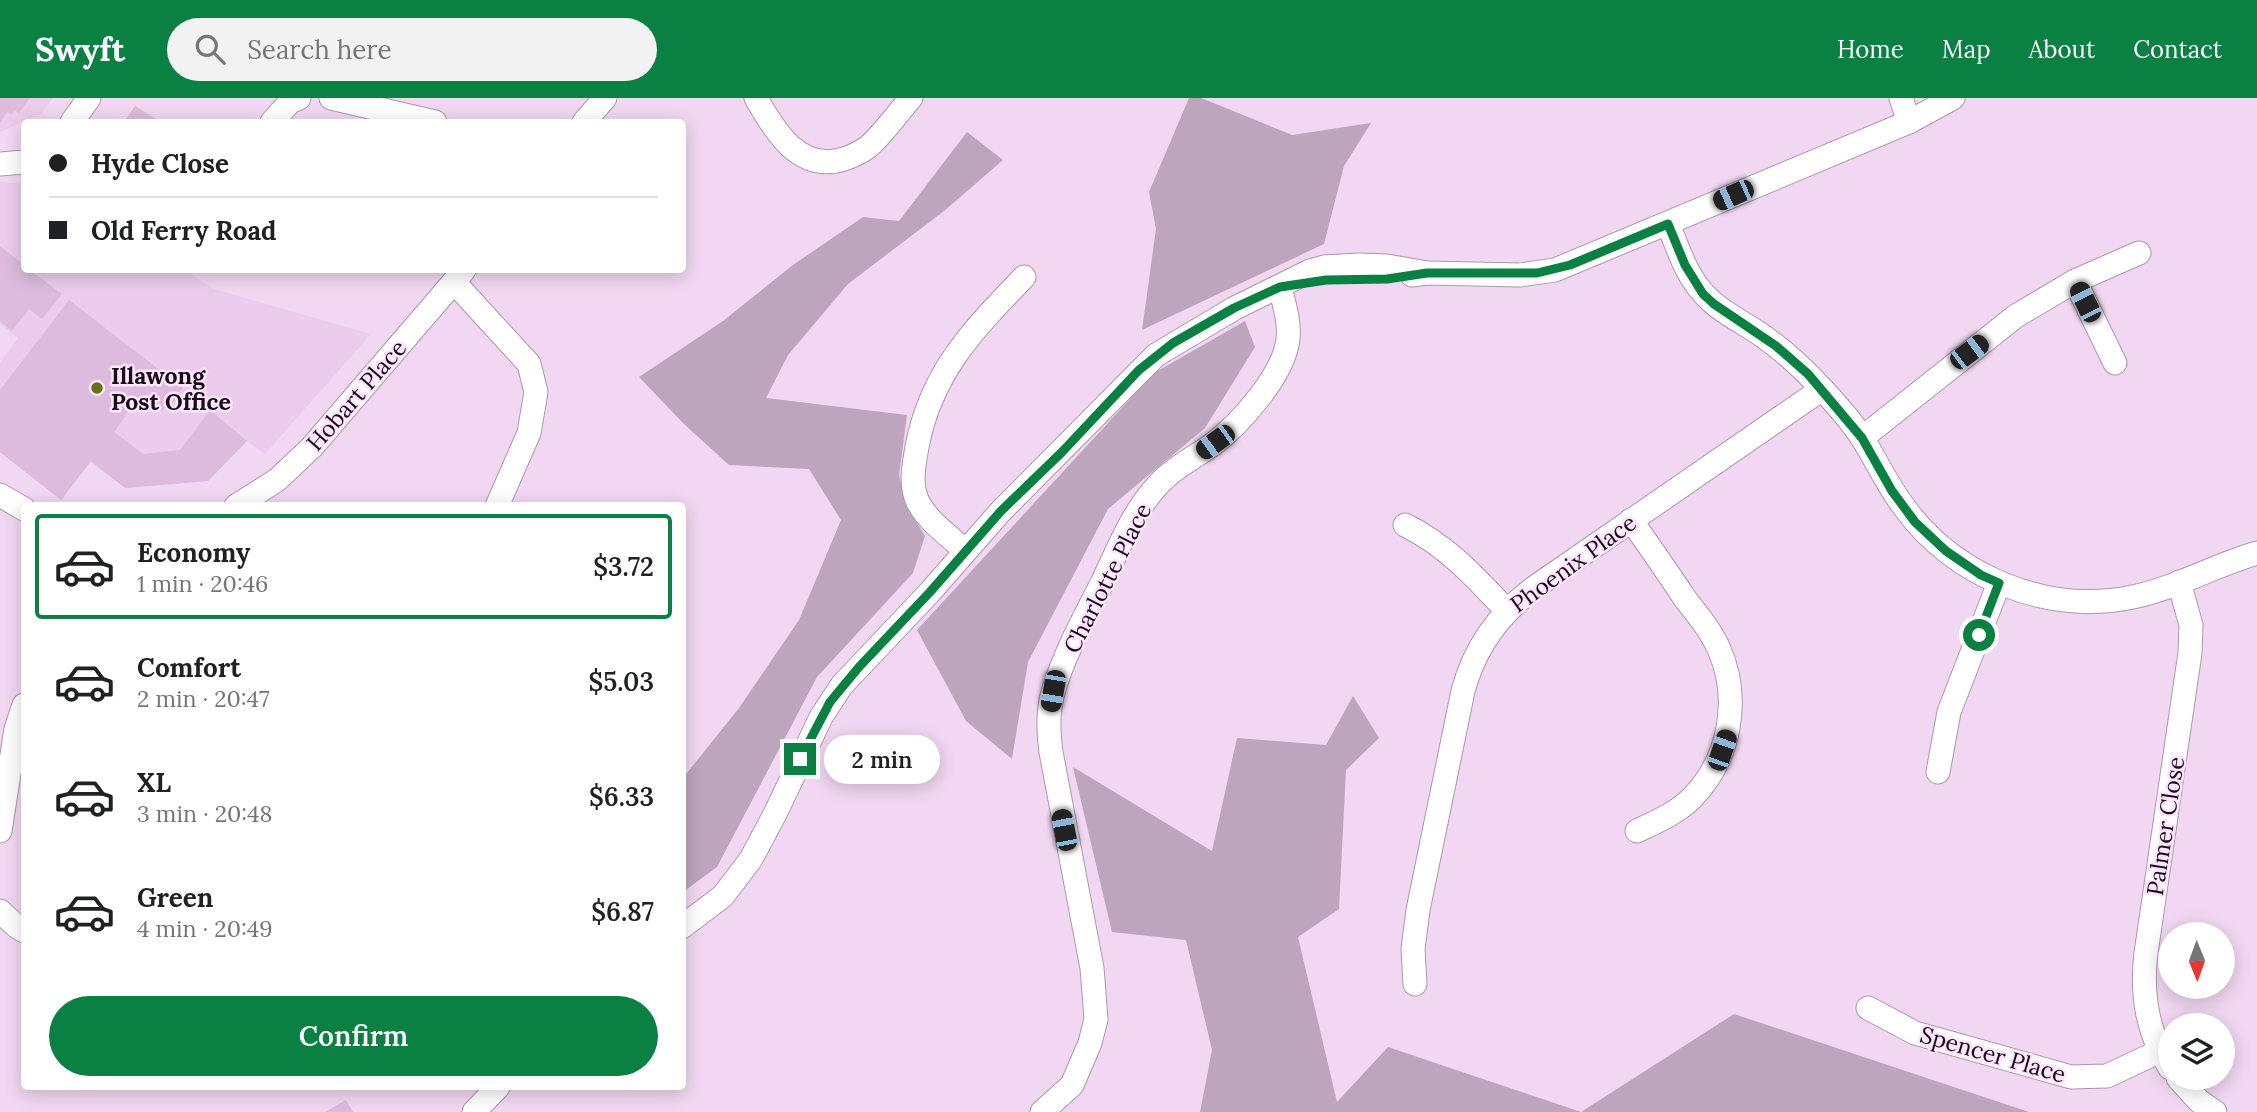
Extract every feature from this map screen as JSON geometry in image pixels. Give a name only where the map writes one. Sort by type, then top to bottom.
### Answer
[{"type":"street","points":[[74,119],[89,98]]},
{"type":"street","points":[[275,119],[290,103],[299,98]]},
{"type":"street","points":[[331,98],[422,119]]},
{"type":"street","points":[[587,119],[605,98]]},
{"type":"street","points":[[756,98],[791,149],[822,163],[862,152],[911,98]]},
{"type":"street","points":[[1901,98],[1909,122]]},
{"type":"street","points":[[686,924],[723,896],[751,859],[821,717],[836,693],[930,592],[965,550],[1156,355],[1234,308],[1310,271],[1340,265],[1387,266],[1427,273],[1520,275],[1555,270],[1909,122],[1952,98]]},
{"type":"street","points":[[0,164],[21,162]]},
{"type":"street","points":[[1668,224],[1685,265],[1703,294],[1776,346],[1822,389],[1862,438],[1892,491],[1915,522],[1946,551],[1981,575],[1999,583],[2053,598],[2094,601],[2133,597],[2257,553]]},
{"type":"street","points":[[1862,438],[2016,316],[2075,281],[2139,253]]},
{"type":"street","points":[[459,276],[528,364],[536,392],[528,433],[499,502]]},
{"type":"street","name":"Hobart Place","points":[[242,502],[277,480],[312,447],[459,276]]},
{"type":"street","points":[[965,550],[938,526],[918,501],[913,474],[922,419],[956,353],[971,332],[1024,277]]},
{"type":"street","points":[[2075,281],[2115,363]]},
{"type":"street","name":"Charlotte Place","points":[[1042,1112],[1072,1085],[1090,1042],[1096,1019],[1092,968],[1048,730],[1053,691],[1087,612],[1125,535],[1147,498],[1171,473],[1238,423],[1276,371],[1288,341],[1280,287]]},
{"type":"street","name":"Phoenix Place","points":[[1415,984],[1413,949],[1418,909],[1463,691],[1477,653],[1506,610],[1538,585],[1822,389]]},
{"type":"street","points":[[0,495],[21,507]]},
{"type":"street","points":[[1631,520],[1710,633],[1724,662],[1730,696],[1727,733],[1715,766],[1706,781],[1692,799],[1680,808],[1637,831]]},
{"type":"street","points":[[1405,525],[1439,544],[1506,610]]},
{"type":"street","name":"Palmer Close","points":[[2158,1040],[2145,1005],[2144,969],[2190,653],[2191,625],[2179,582]]},
{"type":"street","points":[[1938,772],[1950,712],[1999,583]]},
{"type":"street","points":[[0,831],[16,729],[21,714]]},
{"type":"street","points":[[0,911],[21,929]]},
{"type":"street","name":"Spencer Place","points":[[1868,1007],[1915,1033],[2071,1077],[2107,1076],[2158,1061]]},
{"type":"street","points":[[474,1112],[495,1090]]},
{"type":"street","points":[[2189,1090],[2215,1112]]},
{"type":"shaded area","points":[[0,98],[53,98],[41,114],[21,119],[21,123],[0,132]]},
{"type":"shaded area","points":[[1189,98],[1201,98],[1292,135],[1371,123],[1344,166],[1324,244],[1142,330],[1156,229],[1149,192]]},
{"type":"shaded area","points":[[967,132],[1003,160],[944,211],[848,284],[788,355],[766,398],[907,415],[899,475],[906,505],[925,536],[913,573],[817,677],[717,867],[686,890],[686,774],[739,708],[799,620],[841,520],[809,469],[729,465],[684,424],[639,377],[723,321],[793,265],[863,217],[899,221]]},
{"type":"shaded area","points":[[0,182],[21,184],[21,273],[189,273],[214,289],[371,334],[265,454],[247,441],[208,481],[125,488],[91,462],[61,500],[0,452],[0,363],[18,338],[0,324]]},
{"type":"shaded area","points":[[1245,321],[1255,347],[1205,428],[1108,509],[1028,662],[1012,759],[966,721],[917,630],[1154,373]]},
{"type":"shaded area","points":[[1353,696],[1379,738],[1346,770],[1339,909],[1298,937],[1337,1102],[1388,1047],[1581,1112],[1200,1112],[1212,1050],[1186,940],[1112,932],[1073,767],[1212,851],[1237,738],[1326,745]]},
{"type":"shaded area","points":[[1734,1014],[2029,1112],[1581,1112]]},
{"type":"building","points":[[0,98],[30,98],[19,113],[15,111],[12,115],[7,112],[0,123]]},
{"type":"building","points":[[135,106],[156,119],[126,119]]},
{"type":"building","points":[[0,246],[21,263],[21,273],[34,273],[62,294],[42,319],[29,309],[12,331],[0,321]]},
{"type":"building","points":[[69,300],[183,388],[173,403],[163,409],[146,409],[135,402],[114,432],[143,454],[180,450],[210,410],[247,441],[208,481],[125,488],[91,461],[61,500],[0,452],[0,390]]},
{"type":"building","points":[[346,1100],[353,1112],[325,1112]]},
{"type":"place","name":"Illawong Post Office","points":[[97,388]]},
{"type":"route","points":[[800,759],[821,717],[842,685],[930,592],[1001,511],[1062,452],[1139,370],[1173,343],[1234,308],[1280,287],[1326,280],[1387,279],[1427,273],[1537,273],[1570,265],[1668,224],[1685,265],[1703,294],[1776,346],[1808,374],[1862,438],[1892,491],[1915,522],[1946,551],[1981,575],[1999,583],[1979,635]]}]
